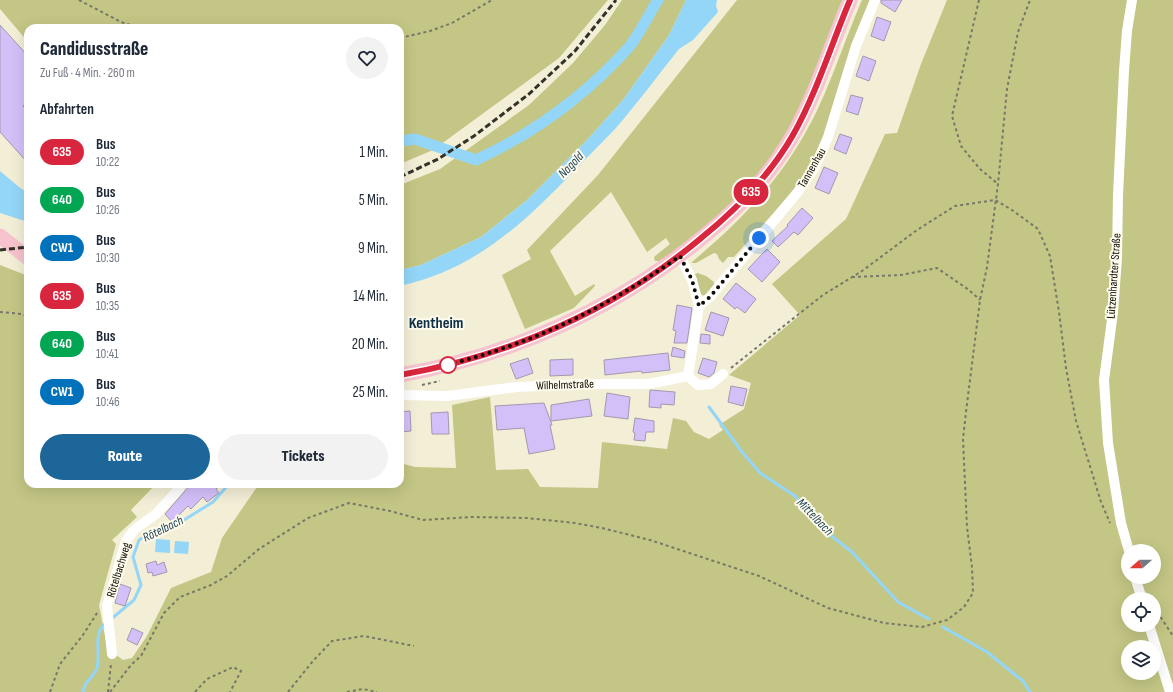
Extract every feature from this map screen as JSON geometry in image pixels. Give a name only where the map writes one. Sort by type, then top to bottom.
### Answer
[{"type":"main road","points":[[404,374],[425,371],[474,358],[521,342],[556,327],[618,296],[680,256],[712,230],[735,209],[757,185],[775,162],[792,135],[809,102],[850,0]]},
{"type":"main road","points":[[0,236],[24,255]]},
{"type":"street","name":"Tannenhau","points":[[699,306],[710,297],[798,193],[815,167],[828,137],[856,46],[875,0]]},
{"type":"street","name":"Lützenhardter Straße","points":[[1127,544],[1121,523],[1108,443],[1104,380],[1113,312],[1117,258],[1118,195],[1124,71],[1127,31],[1132,0]]},
{"type":"street","points":[[680,256],[692,280],[699,306],[688,376],[698,385],[711,384],[723,374]]},
{"type":"street","name":"Wilhelmstraße","points":[[404,395],[447,396],[517,387],[586,384],[649,384],[688,376]]},
{"type":"street","name":"Rötelbachweg","points":[[112,654],[108,610],[126,541],[134,530],[156,514],[179,488]]},
{"type":"street","points":[[1151,632],[1170,692]]},
{"type":"path","points":[[79,0],[127,24]]},
{"type":"path","points":[[404,37],[430,31],[452,23],[492,0]]},
{"type":"path","points":[[979,0],[952,116],[961,146],[980,168],[998,184]]},
{"type":"path","points":[[109,692],[130,666],[141,656],[149,644],[164,612],[180,597],[211,585],[227,576],[259,549],[308,518],[349,503],[390,511],[423,520],[471,517],[527,518],[575,523],[602,528],[650,540],[759,576],[828,608],[884,623],[922,628],[947,620],[964,606],[973,593],[972,567],[967,527],[963,439],[980,300],[987,267],[998,184],[1007,89],[1018,32],[1030,0]]},
{"type":"path","points":[[723,374],[794,317],[862,271],[917,230],[955,206],[995,200],[1012,210],[1038,229],[1050,256],[1066,368],[1076,421],[1101,502],[1113,529]]},
{"type":"path","points":[[851,277],[901,275],[938,268],[969,290],[980,300]]},
{"type":"path","points":[[0,312],[24,315]]},
{"type":"path","points":[[404,395],[415,386],[441,380]]},
{"type":"path","points":[[50,692],[60,664],[98,613],[108,610]]},
{"type":"path","points":[[1161,618],[1173,636]]},
{"type":"path","points":[[288,692],[313,661],[332,641],[364,636],[414,646]]},
{"type":"path","points":[[109,692],[112,654]]},
{"type":"path","points":[[195,692],[207,679],[233,667],[241,671],[230,692]]},
{"type":"path","points":[[347,692],[363,689],[377,692]]},
{"type":"green space","points":[[0,0],[608,0],[559,58],[433,150],[404,162],[404,24],[24,24],[24,37],[0,9]]},
{"type":"green space","points":[[622,0],[686,0],[669,35],[623,100],[587,140],[527,200],[481,237],[421,265],[404,269],[404,183],[440,169],[529,105],[573,63],[605,25]]},
{"type":"green space","points":[[737,0],[844,0],[808,92],[787,132],[765,166],[719,217],[663,261],[655,261],[654,257],[670,244],[666,238],[647,252],[611,192],[550,251],[575,296],[594,284],[595,286],[574,308],[525,329],[502,275],[531,259],[527,250],[598,175]]},
{"type":"green space","points":[[862,0],[870,0],[858,29],[821,144],[809,169],[795,189],[734,257],[728,257],[723,263],[717,254],[714,253],[696,263],[692,263],[724,234],[767,189],[792,155],[820,104]]},
{"type":"green space","points":[[947,0],[1173,0],[1173,692],[0,692],[0,265],[24,274],[24,488],[152,488],[131,510],[137,517],[112,540],[116,544],[99,605],[108,652],[115,654],[123,660],[132,658],[147,636],[171,588],[211,572],[222,538],[256,488],[404,488],[404,464],[415,467],[456,468],[452,405],[490,397],[496,470],[528,469],[540,487],[598,488],[602,442],[667,449],[673,418],[686,421],[694,432],[709,439],[723,430],[719,425],[744,409],[751,383],[729,375],[800,315],[772,284],[846,219],[885,134],[897,133],[921,64]]},
{"type":"green space","points":[[698,273],[706,276],[714,282],[714,286],[705,296],[700,294],[695,274]]},
{"type":"water","name":"Nagold","points":[[686,0],[717,0],[716,6],[718,12],[693,40],[679,49],[615,129],[534,210],[495,243],[473,257],[451,269],[426,279],[404,285],[404,269],[421,265],[481,237],[527,200],[587,140],[623,100],[669,35]]},
{"type":"water","points":[[0,171],[24,190],[24,221],[0,213]]},
{"type":"water","points":[[156,539],[170,540],[170,553],[155,552]]},
{"type":"water","points":[[175,541],[189,542],[188,554],[174,553]]},
{"type":"building","points":[[881,0],[902,0],[895,12],[881,3]]},
{"type":"building","points":[[877,17],[891,22],[884,41],[871,36]]},
{"type":"building","points":[[0,25],[24,52],[24,159],[0,132]]},
{"type":"building","points":[[863,56],[876,61],[869,81],[856,76]]},
{"type":"building","points":[[851,95],[863,98],[858,115],[846,111]]},
{"type":"building","points":[[840,134],[852,138],[846,154],[834,149]]},
{"type":"building","points":[[824,167],[838,173],[829,194],[815,188]]},
{"type":"building","points":[[802,208],[813,218],[798,235],[794,232],[778,247],[772,241],[788,226],[787,225]]},
{"type":"building","points":[[767,249],[780,262],[762,282],[748,269]]},
{"type":"building","points":[[736,283],[756,299],[745,313],[737,307],[735,309],[723,299]]},
{"type":"building","points":[[677,305],[692,308],[687,343],[674,343],[676,331],[673,330]]},
{"type":"building","points":[[711,312],[729,318],[723,336],[705,330]]},
{"type":"building","points":[[701,334],[710,335],[710,344],[700,343]]},
{"type":"building","points":[[673,347],[685,351],[684,358],[671,356]]},
{"type":"building","points":[[668,353],[670,370],[642,373],[641,371],[605,375],[604,360]]},
{"type":"building","points":[[528,358],[533,373],[516,379],[510,364]]},
{"type":"building","points":[[703,358],[717,362],[714,373],[709,377],[698,373]]},
{"type":"building","points":[[573,359],[573,375],[550,376],[550,360]]},
{"type":"building","points":[[731,386],[747,389],[743,406],[728,402]]},
{"type":"building","points":[[650,390],[675,392],[674,405],[661,404],[661,408],[649,407]]},
{"type":"building","points":[[607,393],[630,397],[628,419],[604,416]]},
{"type":"building","points":[[589,399],[592,416],[551,421],[551,405]]},
{"type":"building","points":[[544,403],[552,425],[550,425],[555,449],[529,454],[524,428],[497,430],[495,406]]},
{"type":"building","points":[[410,411],[411,431],[404,432],[404,412]]},
{"type":"building","points":[[448,412],[449,434],[432,434],[431,413]]},
{"type":"building","points":[[635,418],[654,421],[654,432],[646,432],[645,441],[634,440],[635,433],[633,432]]},
{"type":"building","points":[[188,488],[217,488],[216,489],[219,493],[207,502],[203,497],[191,509],[188,506],[172,522],[165,514]]},
{"type":"building","points":[[156,561],[157,565],[164,562],[167,572],[153,576],[152,572],[148,573],[146,564]]},
{"type":"building","points":[[120,584],[131,588],[125,606],[115,603]]},
{"type":"building","points":[[132,628],[143,633],[137,645],[127,640]]},
{"type":"waterway","points":[[404,140],[415,139],[476,160],[518,138],[539,125],[596,81],[633,42],[658,0]]},
{"type":"waterway","name":"Mittelbach","points":[[709,407],[742,452],[760,473],[795,496],[820,527],[852,552],[898,602],[929,619]]},
{"type":"waterway","name":"Rötelbach","points":[[110,620],[134,600],[141,585],[133,557],[139,540],[154,531],[169,527],[184,520],[213,502],[225,488]]},
{"type":"waterway","name":"Rötelbach","points":[[83,692],[85,685],[97,668],[99,632],[106,623]]},
{"type":"waterway","name":"Mittelbach","points":[[943,627],[987,652],[1023,681],[1030,692]]},
{"type":"railway","points":[[404,175],[438,159],[474,136],[529,94],[575,51],[616,0]]},
{"type":"railway","points":[[0,250],[24,247]]},
{"type":"bus line","name":"635","points":[[404,374],[425,371],[474,358],[521,342],[588,313],[650,277],[680,256],[712,230],[735,209],[757,185],[775,162],[792,135],[809,102],[850,0]]},
{"type":"district","name":"Kentheim","points":[[436,323]]},
{"type":"route","points":[[448,365],[521,342],[588,313],[650,277],[680,256],[692,280],[699,306],[710,297],[759,238]]}]
